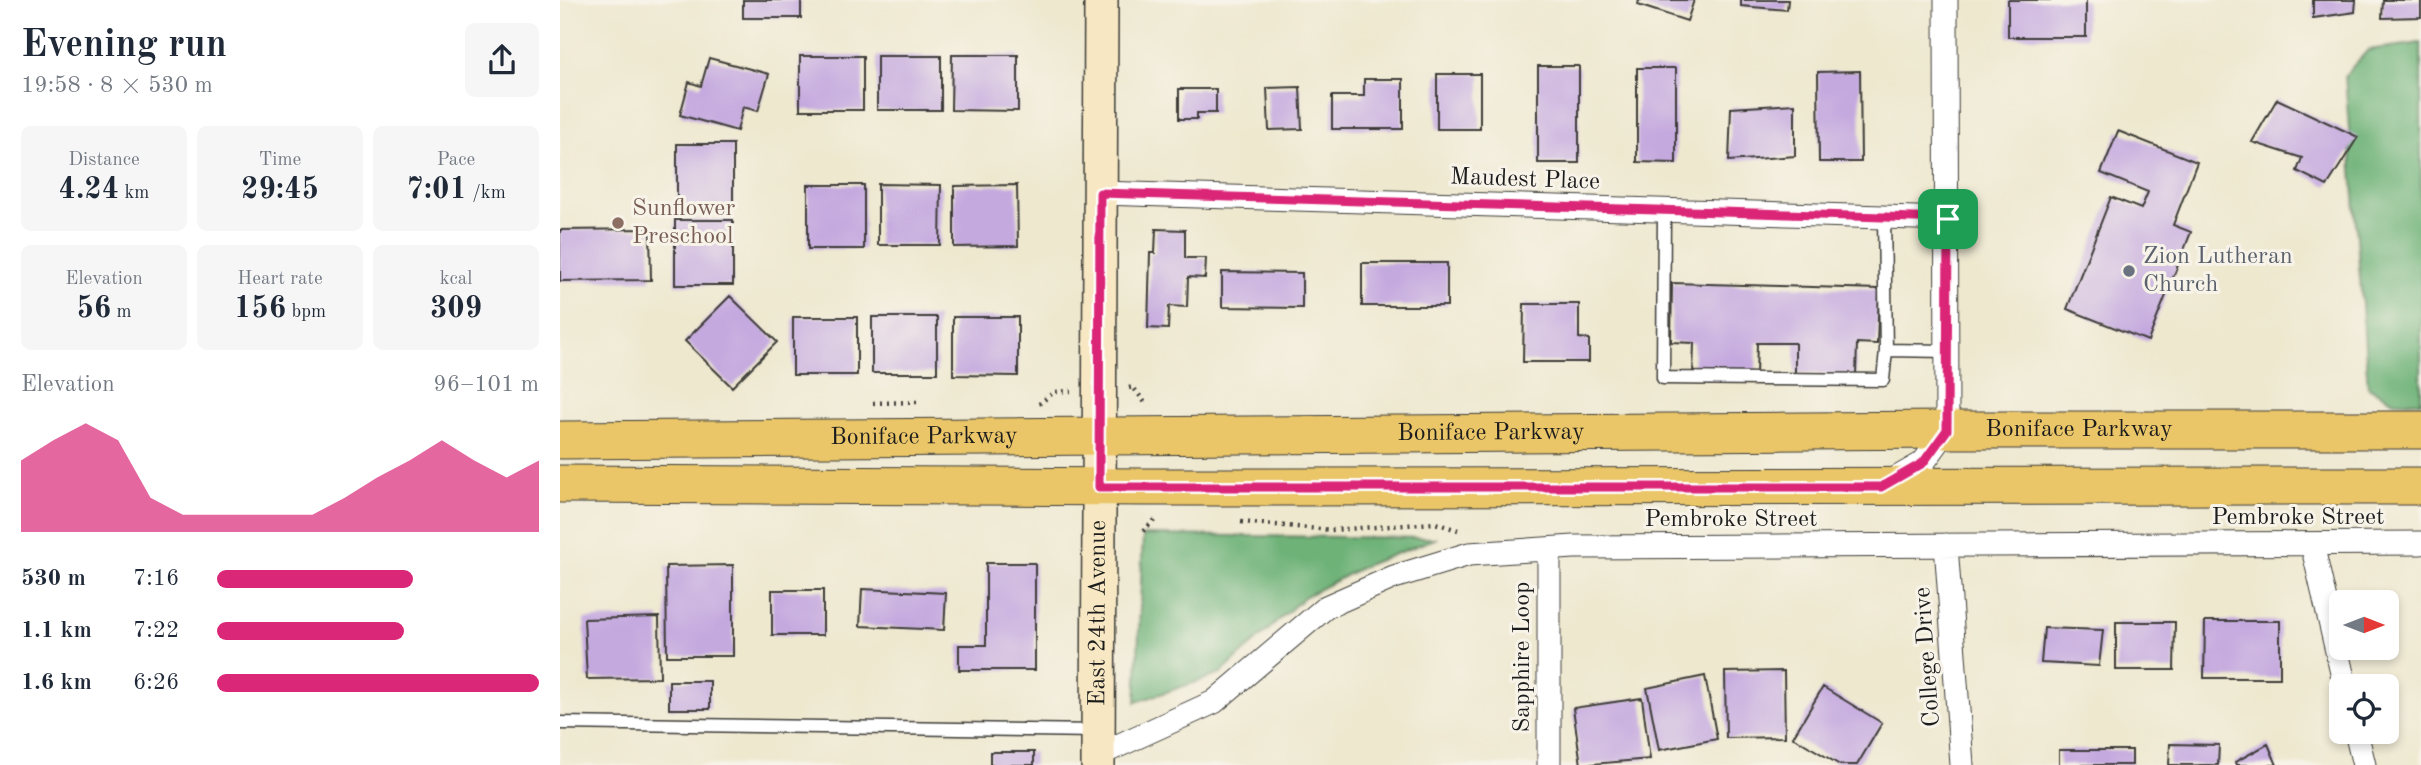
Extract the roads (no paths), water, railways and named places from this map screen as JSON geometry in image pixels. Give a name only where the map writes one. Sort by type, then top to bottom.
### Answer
[{"type":"main road","name":"Boniface Parkway","points":[[560,440],[1947,430],[2421,430]]},
{"type":"main road","name":"Boniface Parkway","points":[[560,484],[1099,487],[2421,486]]},
{"type":"street","name":"East 24th Avenue","points":[[1098,751],[1101,0]]},
{"type":"street","points":[[1881,487],[1923,463],[1947,430],[1946,0]]},
{"type":"street","name":"Maudest Place","points":[[1100,193],[1948,219]]},
{"type":"street","name":"Pembroke Street","points":[[1098,751],[1214,702],[1326,607],[1394,577],[1469,554],[1549,549],[2421,543]]},
{"type":"street","points":[[2312,544],[2343,674]]},
{"type":"street","name":"College Drive","points":[[1946,545],[1962,765]]},
{"type":"street","name":"Sapphire Loop","points":[[1549,549],[1549,765]]},
{"type":"street","points":[[2359,744],[2364,765]]},
{"type":"lane","points":[[1664,210],[1663,378],[1883,380],[1886,350],[1884,217]]},
{"type":"lane","points":[[1886,350],[1947,351]]},
{"type":"lane","points":[[560,723],[1098,751]]},
{"type":"place","name":"Sunflower Preschool","points":[[618,223]]},
{"type":"place","name":"Zion Lutheran Church","points":[[2129,271]]}]
